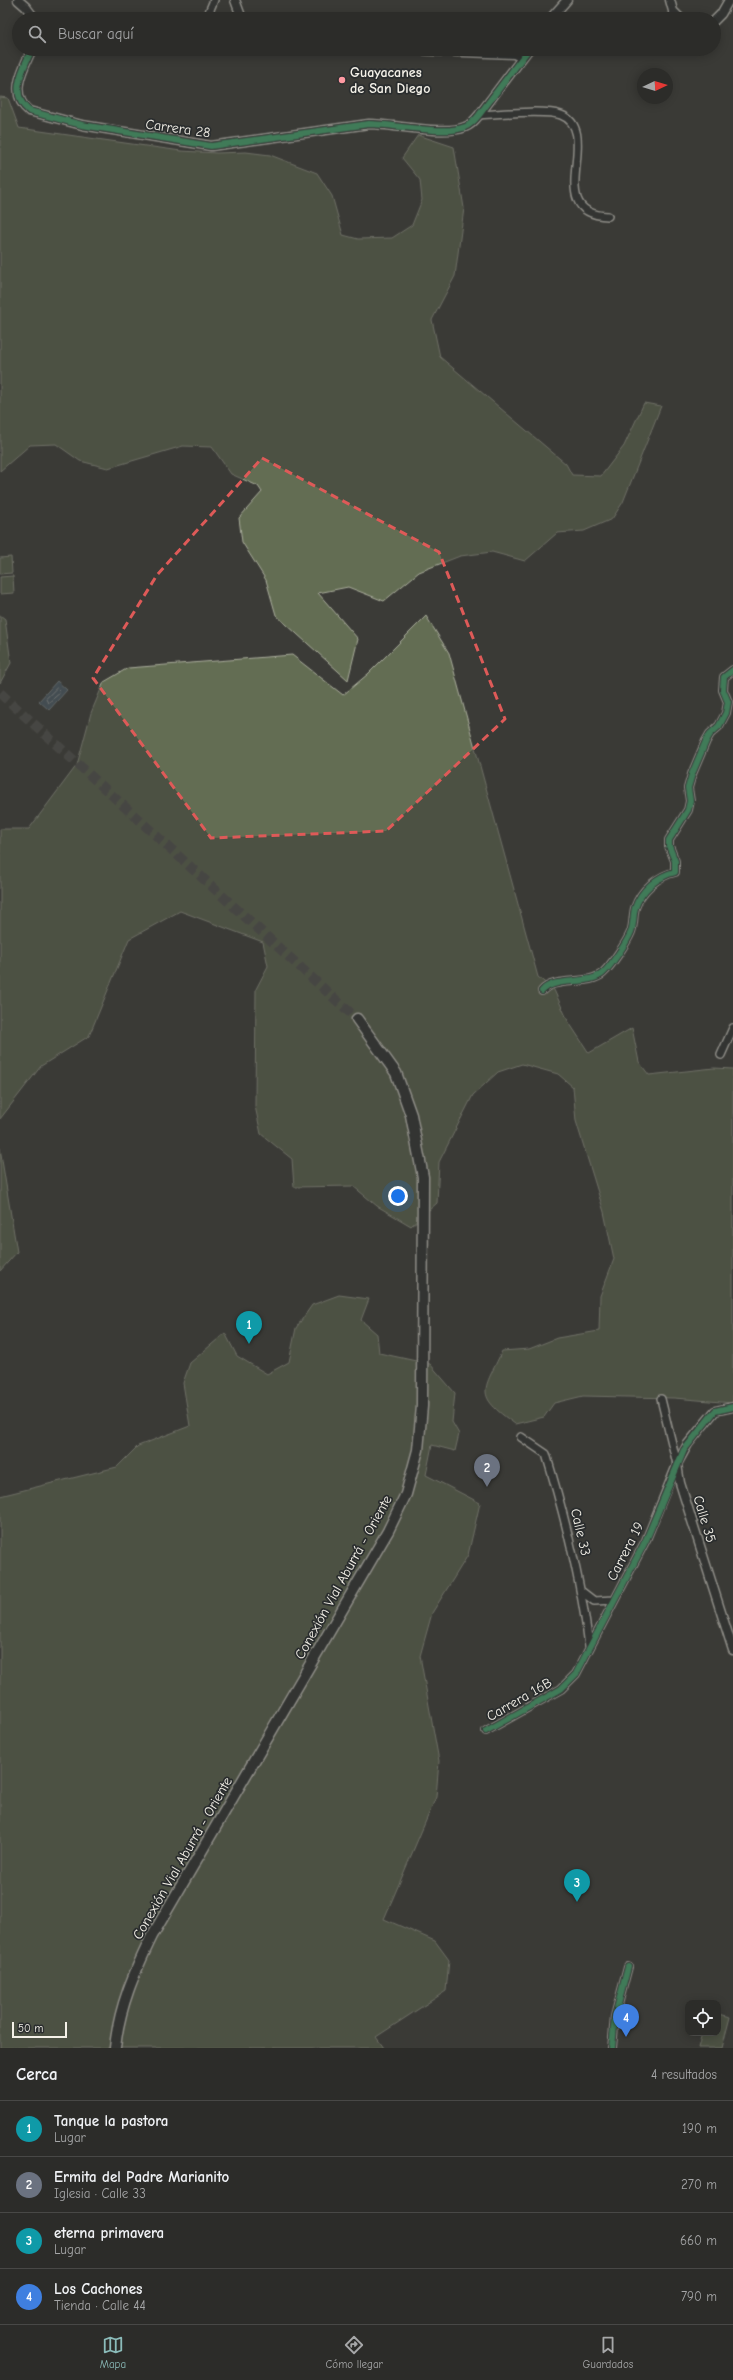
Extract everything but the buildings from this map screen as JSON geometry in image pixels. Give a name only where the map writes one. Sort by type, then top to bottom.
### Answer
[{"type":"main road","name":"Conexión Vial Aburrá - Oriente","points":[[115,2048],[123,2005],[136,1968],[152,1936],[388,1530],[406,1494],[418,1450],[422,1406],[423,1177],[411,1115],[396,1073],[357,1019]]},
{"type":"street","points":[[18,0],[30,12]]},
{"type":"street","points":[[209,12],[214,0]]},
{"type":"street","points":[[235,0],[239,12]]},
{"type":"street","points":[[556,12],[567,0]]},
{"type":"street","points":[[670,0],[674,12]]},
{"type":"street","points":[[721,14],[729,0]]},
{"type":"street","name":"Carrera 28","points":[[29,56],[18,86],[18,96],[22,106],[36,114],[82,125],[211,146],[369,124],[404,126],[441,131],[464,128],[471,124],[479,115],[522,58]]},
{"type":"street","points":[[518,56],[522,58]]},
{"type":"street","points":[[479,115],[552,113],[567,118],[572,122],[578,137],[574,181],[577,198],[587,210],[601,216],[608,216]]},
{"type":"street","points":[[542,991],[552,985],[583,980],[603,973],[631,932],[635,907],[642,896],[652,882],[664,875],[675,872],[675,861],[669,846],[669,840],[688,810],[690,801],[688,788],[692,774],[706,741],[710,734],[719,726],[726,713],[728,702],[723,690],[724,677],[733,670]]},
{"type":"street","points":[[721,1055],[733,1028]]},
{"type":"street","points":[[661,1399],[677,1464]]},
{"type":"street","points":[[677,1464],[688,1444],[715,1411],[733,1407]]},
{"type":"street","name":"Calle 33","points":[[521,1437],[546,1454],[562,1508],[580,1587],[589,1647]]},
{"type":"street","name":"Carrera 19","points":[[589,1647],[646,1540],[677,1464]]},
{"type":"street","name":"Calle 35","points":[[677,1464],[680,1483],[733,1650]]},
{"type":"street","name":"Carrera 19","points":[[580,1587],[587,1597],[594,1601],[614,1600]]},
{"type":"street","name":"Carrera 16B","points":[[486,1731],[561,1689],[576,1674],[589,1647]]},
{"type":"street","points":[[612,2048],[616,2016],[628,1967]]},
{"type":"highlighted area","points":[[262,458],[439,552],[505,719],[386,831],[211,838],[93,678],[157,575]]},
{"type":"green space","points":[[0,97],[8,98],[19,128],[181,151],[217,153],[246,152],[270,155],[317,173],[332,196],[343,235],[358,239],[392,238],[412,225],[422,200],[420,180],[402,158],[418,135],[454,147],[464,208],[455,276],[432,320],[440,357],[566,464],[572,475],[601,476],[624,446],[644,403],[661,406],[623,502],[612,519],[584,531],[557,533],[525,561],[492,552],[460,556],[419,572],[384,601],[348,587],[318,593],[358,639],[348,680],[276,615],[266,580],[242,542],[239,518],[262,492],[258,486],[231,474],[212,447],[183,446],[108,468],[80,461],[56,444],[30,445],[0,471]]},
{"type":"green space","points":[[11,557],[12,573],[0,574],[0,558]]},
{"type":"green space","points":[[13,576],[14,593],[0,594],[0,577]]},
{"type":"green space","points":[[0,615],[5,619],[11,663],[0,683]]},
{"type":"green space","points":[[426,616],[449,653],[538,977],[554,990],[568,1021],[589,1053],[632,1028],[639,1062],[649,1075],[714,1068],[733,1069],[733,1403],[674,1398],[583,1396],[554,1403],[544,1417],[515,1424],[493,1406],[486,1391],[487,1384],[502,1351],[529,1349],[557,1338],[599,1331],[600,1296],[614,1259],[604,1212],[576,1121],[573,1087],[558,1074],[522,1064],[498,1072],[473,1095],[439,1162],[437,1203],[411,1226],[377,1206],[353,1186],[294,1187],[292,1159],[261,1134],[255,1106],[256,989],[268,966],[263,942],[180,911],[129,939],[89,1036],[41,1066],[0,1119],[0,829],[29,829],[77,765],[91,713],[104,682],[128,668],[292,655],[343,695],[368,674]]},
{"type":"green space","points":[[0,1148],[17,1252],[0,1271]]},
{"type":"green space","points":[[339,1295],[369,1299],[361,1320],[377,1334],[379,1353],[430,1364],[455,1393],[452,1422],[459,1434],[455,1451],[432,1445],[426,1475],[480,1503],[468,1555],[432,1613],[420,1656],[439,1761],[436,1797],[384,1919],[435,1941],[449,1960],[446,1991],[376,2037],[384,2048],[0,2048],[0,1496],[117,1467],[138,1446],[190,1426],[183,1383],[190,1363],[225,1333],[237,1356],[267,1374],[289,1362],[296,1328],[312,1305]]},
{"type":"green space","points":[[721,2015],[730,2017],[722,2048],[698,2048],[701,2036],[721,2036]]},
{"type":"water","points":[[57,681],[67,690],[49,710],[39,701]]},
{"type":"tunnel","points":[[0,693],[357,1019]]},
{"type":"cycle path","points":[[29,56],[19,81],[18,89],[19,97],[29,111],[82,125],[211,146],[369,124],[432,130],[465,127],[471,124],[477,117],[524,56]]},
{"type":"cycle path","points":[[542,991],[547,986],[563,982],[589,979],[597,977],[603,973],[614,960],[629,936],[632,929],[635,908],[641,895],[656,880],[675,872],[675,861],[669,846],[669,840],[688,810],[690,801],[688,788],[692,774],[706,741],[710,734],[719,726],[726,713],[728,702],[723,690],[724,677],[733,670]]},
{"type":"cycle path","points":[[486,1731],[561,1689],[576,1674],[646,1540],[684,1450],[715,1411],[733,1407]]},
{"type":"cycle path","points":[[612,2048],[615,2016],[628,1967]]},
{"type":"place","name":"Guayacanes de San Diego","points":[[342,80]]},
{"type":"place","name":"Tanque la pastora","points":[[249,1344]]},
{"type":"place","name":"Ermita del Padre Marianito","points":[[487,1487]]},
{"type":"place","name":"eterna primavera","points":[[577,1902]]},
{"type":"place","name":"Los Cachones","points":[[626,2037]]}]
